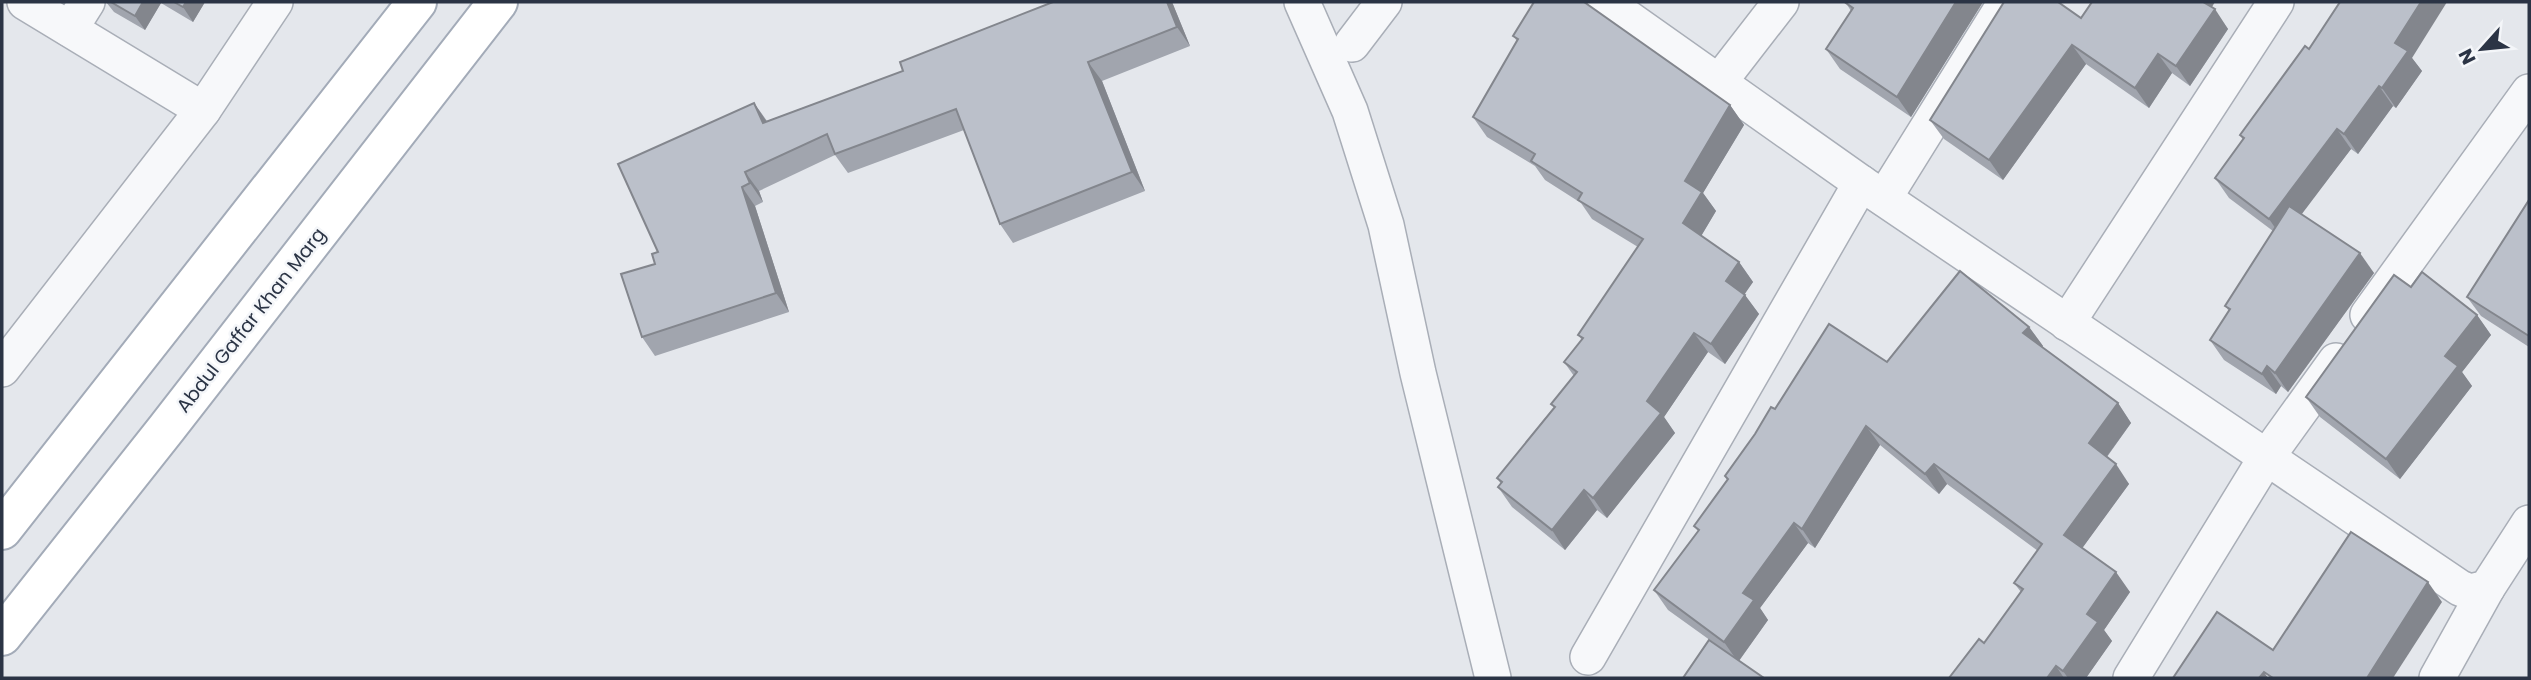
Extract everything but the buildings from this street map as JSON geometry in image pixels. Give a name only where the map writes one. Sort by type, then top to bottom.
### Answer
[{"type":"main road","points":[[2,530],[417,2]]},
{"type":"main road","name":"Abdul Gaffar Khan Marg","points":[[2,636],[498,2]]},
{"type":"street","points":[[25,2],[78,15],[202,110]]},
{"type":"street","points":[[2,369],[202,110],[275,2]]},
{"type":"street","points":[[1302,2],[1350,111],[1386,225],[1418,373],[1493,678]]},
{"type":"street","points":[[1352,44],[1384,2]]},
{"type":"street","points":[[1605,2],[1872,191],[2460,589],[2470,592],[2487,587]]},
{"type":"street","points":[[1719,82],[1781,2]]},
{"type":"street","points":[[1588,657],[1872,191],[2006,2]]},
{"type":"street","points":[[2067,323],[2276,2]]},
{"type":"street","points":[[2131,678],[2266,458],[2529,92]]},
{"type":"street","points":[[2437,678],[2487,587],[2529,523]]}]
